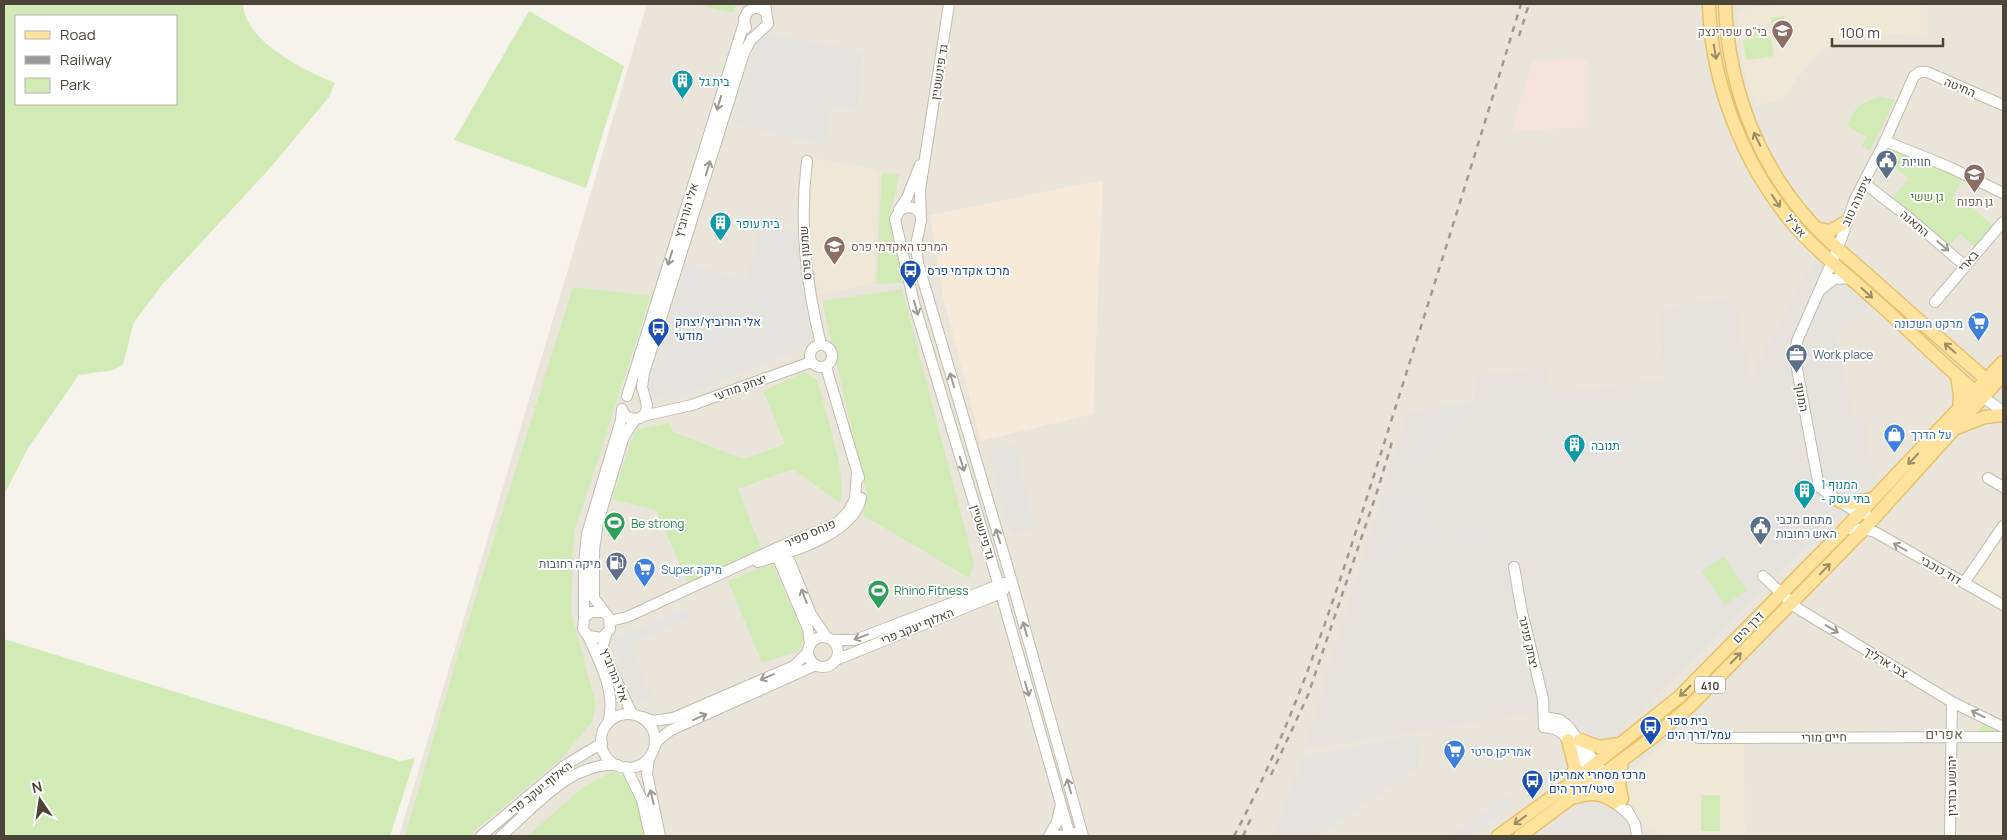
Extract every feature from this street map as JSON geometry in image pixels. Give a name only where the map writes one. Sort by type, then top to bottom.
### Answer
[{"type":"main road","name":"אצ\"ל","points":[[1709,4],[1714,51],[1722,86],[1738,132],[1779,206],[1795,226],[1830,261],[1979,394]]},
{"type":"main road","name":"אצ\"ל","points":[[1725,4],[1729,49],[1744,109],[1779,179],[1791,198],[1818,229],[1838,248],[1997,382]]},
{"type":"main road","points":[[1818,229],[1830,231],[1846,222]]},
{"type":"main road","name":"410","points":[[1979,394],[1997,382],[2003,362]]},
{"type":"main road","points":[[1957,376],[1960,395],[1959,411]]},
{"type":"main road","name":"דרך הים","points":[[1520,836],[1569,800],[1624,742],[1679,697],[1959,411],[1979,394]]},
{"type":"main road","name":"דרך הים","points":[[1498,836],[1570,784],[1622,760],[1689,706],[1864,529],[1957,428],[1979,394]]},
{"type":"main road","points":[[1957,428],[1985,417],[2003,415]]},
{"type":"main road","points":[[1844,530],[1844,516],[1839,501],[1851,503],[1874,498]]},
{"type":"main road","points":[[1570,784],[1575,767],[1574,740],[1593,746],[1604,747],[1624,742]]},
{"type":"main road","points":[[1569,800],[1593,793],[1618,800],[1622,760]]},
{"type":"street","name":"גד פינשטיין","points":[[921,215],[920,190],[949,4]]},
{"type":"street","points":[[751,7],[765,8],[768,22],[760,32],[750,31],[744,23],[744,15],[751,7]]},
{"type":"street","name":"אלי הורוביץ","points":[[627,396],[744,23]]},
{"type":"street","name":"אלי הורוביץ","points":[[645,401],[642,387],[644,373],[744,53],[751,40],[760,32]]},
{"type":"street","name":"החיטה","points":[[1916,74],[1927,72],[2003,105]]},
{"type":"street","name":"ציפורה טוב","points":[[1838,248],[1854,199],[1885,141],[1909,83],[1916,74]]},
{"type":"street","name":"גד פינשטיין","points":[[897,213],[911,188],[928,140]]},
{"type":"street","points":[[1885,141],[1949,167],[2003,193]]},
{"type":"street","name":"שמעון פרס","points":[[807,161],[802,211],[804,255],[809,293],[821,345]]},
{"type":"street","name":"התאנה","points":[[1864,183],[1908,217],[1964,266]]},
{"type":"street","points":[[912,207],[921,215],[919,226],[908,233],[897,226],[895,219],[897,213],[904,208],[912,207]]},
{"type":"street","name":"בארי","points":[[1934,302],[2003,222]]},
{"type":"street","name":"גד פינשטיין","points":[[897,226],[914,303],[989,552],[1060,802],[1076,835]]},
{"type":"street","name":"גד פינשטיין","points":[[919,226],[917,253],[923,286],[1012,582],[1076,835]]},
{"type":"street","name":"המנוף","points":[[1838,248],[1830,261],[1820,290],[1797,341],[1795,358],[1819,487],[1839,501],[1860,512],[1880,511]]},
{"type":"street","points":[[1820,290],[1834,279],[1851,278]]},
{"type":"street","points":[[821,345],[828,347],[832,356],[832,361],[826,367],[818,367],[811,362],[812,350],[821,345]]},
{"type":"street","name":"יצחק מודעי","points":[[640,418],[692,405],[811,362]]},
{"type":"street","name":"פנחס ספיר","points":[[610,621],[627,616],[724,572],[831,534],[848,523],[857,511],[861,499],[857,473],[826,367]]},
{"type":"street","points":[[634,394],[645,401],[647,408],[623,439],[596,535],[593,590],[597,604],[610,621],[610,629],[606,635],[597,639],[588,636],[583,629],[584,565],[587,534],[621,420],[622,402],[627,396],[634,394]]},
{"type":"street","points":[[1979,394],[2003,411]]},
{"type":"street","name":"יצחק מודעי","points":[[645,401],[655,409],[667,410]]},
{"type":"street","points":[[622,410],[626,416],[640,418]]},
{"type":"street","points":[[1988,478],[2003,487]]},
{"type":"street","points":[[1879,535],[1877,524],[1880,511]]},
{"type":"street","points":[[1964,583],[2003,526]]},
{"type":"street","name":"דוד כוכבי","points":[[1844,530],[1864,529],[1879,535],[2003,605]]},
{"type":"street","points":[[781,551],[811,614],[837,647],[836,660],[825,667],[816,665],[810,659],[808,629],[781,551]]},
{"type":"street","points":[[972,594],[981,588],[989,578],[989,552]]},
{"type":"street","name":"יצחק פניגר","points":[[1514,567],[1522,612],[1543,698],[1544,722],[1574,740],[1632,820]]},
{"type":"street","name":"צבי ארליך","points":[[1763,576],[1791,603],[1952,702],[2003,727]]},
{"type":"street","name":"האלוף יעקב פרי","points":[[836,660],[979,602],[999,588],[1012,582]]},
{"type":"street","name":"האלוף יעקב פרי","points":[[829,639],[855,640],[972,594],[999,588]]},
{"type":"street","points":[[979,602],[994,602],[1005,608]]},
{"type":"street","points":[[584,618],[591,612],[603,612]]},
{"type":"street","name":"אלי הורוביץ","points":[[606,635],[603,645],[604,653],[637,716]]},
{"type":"street","name":"אלי הורוביץ","points":[[588,636],[611,693],[613,707],[608,723]]},
{"type":"street","points":[[816,665],[671,730],[657,741],[651,754],[639,765],[623,766],[609,759],[602,742],[603,732],[608,723],[619,716],[637,716],[653,721],[673,718],[794,666],[817,638],[829,639]]},
{"type":"street","points":[[1951,736],[1952,702]]},
{"type":"street","points":[[637,716],[654,731],[647,774],[660,836]]},
{"type":"street","name":"יהושע בורגין","points":[[1950,836],[1951,736]]},
{"type":"street","name":"חיים מורי","points":[[1698,738],[2003,737]]},
{"type":"street","name":"האלוף יעקב פרי","points":[[481,836],[564,766],[602,742]]},
{"type":"street","name":"האלוף יעקב פרי","points":[[501,836],[556,788],[581,771],[596,765],[623,766]]},
{"type":"street","points":[[623,766],[642,800],[650,836]]},
{"type":"street","points":[[1049,836],[1059,817],[1060,802]]},
{"type":"street","points":[[1632,820],[1637,836]]},
{"type":"street","points":[[1632,820],[1646,836]]},
{"type":"street","points":[[1058,836],[1076,835]]},
{"type":"shaded area","points":[[647,4],[2003,4],[2003,836],[399,836]]},
{"type":"shaded area","name":"בי\"ס שפרינצק","points":[[1782,4],[1927,4],[1928,37],[1885,33],[1849,37],[1832,45],[1818,55],[1798,77],[1784,99],[1756,106],[1749,92],[1744,71],[1737,10]]},
{"type":"shaded area","points":[[770,34],[863,51],[857,111],[831,106],[824,145],[731,123],[758,40]]},
{"type":"shaded area","points":[[1587,59],[1588,127],[1511,131],[1533,61]]},
{"type":"shaded area","points":[[814,158],[879,170],[873,284],[818,295],[809,240],[808,217],[808,200]]},
{"type":"shaded area","points":[[1103,180],[1093,414],[981,441],[943,297],[930,215]]},
{"type":"shaded area","points":[[763,221],[797,233],[802,284],[811,327],[808,344],[676,399],[656,398],[650,391],[651,378],[686,263],[745,281]]},
{"type":"shaded area","points":[[1815,258],[1867,305],[1836,337],[1853,415],[1864,415],[1875,480],[1613,736],[1601,742],[1556,714],[1533,713],[1304,750],[1407,412],[1474,401],[1476,376],[1545,367],[1553,393],[1664,380],[1660,309],[1734,296],[1750,379]]},
{"type":"shaded area","points":[[1484,406],[1481,419],[1428,457],[1420,473],[1419,488],[1430,512],[1447,519],[1482,524],[1490,531],[1495,551],[1454,557],[1448,541],[1393,552],[1393,560],[1371,559],[1419,414]]},
{"type":"shaded area","points":[[1014,445],[1033,517],[1031,531],[1020,535],[1012,531],[1008,524],[990,465],[991,449]]},
{"type":"shaded area","points":[[1872,466],[1873,477],[1845,506],[1830,490],[1824,477]]},
{"type":"shaded area","points":[[1994,542],[2003,547],[2003,602],[1969,582]]},
{"type":"shaded area","points":[[686,609],[690,619],[630,644],[652,698],[636,704],[610,640]]},
{"type":"shaded area","points":[[1417,734],[1418,768],[1318,836],[1273,836],[1301,763],[1307,755]]},
{"type":"shaded area","points":[[1744,740],[1745,836],[1660,835],[1648,829],[1638,818],[1622,789],[1624,776],[1667,741]]},
{"type":"shaded area","points":[[1508,795],[1514,805],[1469,836],[1449,836]]},
{"type":"shaded area","points":[[1593,796],[1601,798],[1618,811],[1630,830],[1631,836],[1538,836]]},
{"type":"green space","points":[[4,4],[243,4],[246,18],[254,31],[265,42],[278,53],[308,71],[335,83],[329,97],[271,167],[162,285],[134,322],[123,364],[114,370],[79,375],[28,448],[4,495]]},
{"type":"green space","points":[[695,4],[736,4],[733,13]]},
{"type":"green space","points":[[529,11],[624,66],[586,188],[454,140]]},
{"type":"green space","points":[[1784,16],[1787,40],[1774,41],[1771,18]]},
{"type":"green space","points":[[1765,26],[1766,35],[1745,38],[1744,29]]},
{"type":"green space","points":[[1771,36],[1774,56],[1746,60],[1743,40]]},
{"type":"green space","points":[[1881,97],[1895,100],[1870,151],[1862,146],[1866,137],[1847,126],[1853,114],[1860,106]]},
{"type":"green space","name":"גן ששי","points":[[1887,145],[1962,179],[1952,199],[1973,208],[1995,228],[1976,248],[1960,234],[1947,247],[1892,199],[1909,178],[1881,157]]},
{"type":"green space","points":[[882,173],[900,174],[891,211],[891,225],[904,283],[876,284]]},
{"type":"green space","points":[[573,287],[651,296],[574,532],[571,612],[596,705],[592,722],[561,759],[469,836],[405,836],[461,644]]},
{"type":"green space","points":[[902,289],[974,563],[969,578],[863,515],[867,495],[822,301]]},
{"type":"green space","points":[[805,372],[817,380],[830,425],[839,461],[842,492],[840,503],[793,469],[738,489],[761,548],[688,583],[656,510],[612,499],[635,430],[669,423],[673,432],[744,459],[785,444],[763,391]]},
{"type":"green space","points":[[1724,556],[1747,590],[1725,605],[1702,571]]},
{"type":"green space","points":[[773,565],[804,636],[801,648],[798,651],[762,663],[728,581]]},
{"type":"green space","points":[[4,639],[400,761],[415,758],[390,836],[4,836]]},
{"type":"green space","points":[[1983,721],[2003,731],[2003,734],[1977,734]]},
{"type":"green space","points":[[611,772],[620,774],[632,787],[644,836],[528,836],[583,787]]},
{"type":"green space","points":[[1701,795],[1720,795],[1720,831],[1701,831]]},
{"type":"railway","points":[[1234,836],[1258,788],[1301,689],[1338,586],[1422,324],[1521,4]]},
{"type":"railway","points":[[1519,36],[1529,4]]},
{"type":"railway","points":[[1271,775],[1308,695],[1377,492],[1392,442]]},
{"type":"railway","points":[[1243,836],[1252,816]]},
{"type":"place","name":"בי\"ס שפרינצק","points":[[1783,50]]},
{"type":"place","name":"בית גל","points":[[683,100]]},
{"type":"place","name":"חוויות","points":[[1886,180]]},
{"type":"place","name":"גן תפוח","points":[[1975,193]]},
{"type":"place","name":"בית עופר","points":[[720,242]]},
{"type":"place","name":"המרכז האקדמי פרס","points":[[835,265]]},
{"type":"place","name":"מרכז אקדמי פרס","points":[[911,289]]},
{"type":"place","name":"מרקט השכונה","points":[[1979,342]]},
{"type":"place","name":"אלי הורוביץ/יצחק מודעי","points":[[659,347]]},
{"type":"place","name":"Work place","points":[[1797,373]]},
{"type":"place","name":"על הדרך","points":[[1895,453]]},
{"type":"place","name":"תנובה","points":[[1575,464]]},
{"type":"place","name":"המנוף 1 - בתי עסק","points":[[1805,510]]},
{"type":"place","name":"Be strong","points":[[615,542]]},
{"type":"place","name":"מתחם מכבי האש רחובות","points":[[1760,545]]},
{"type":"place","name":"מיקה רחובות","points":[[617,582]]},
{"type":"place","name":"Super מיקה","points":[[645,588]]},
{"type":"place","name":"Rhino Fitness","points":[[878,609]]},
{"type":"place","name":"בית ספר עמל/דרך הים","points":[[1651,746]]},
{"type":"place","name":"אמריקן סיטי","points":[[1455,770]]},
{"type":"place","name":"מרכז מסחרי אמריקן סיטי/דרך הים","points":[[1533,800]]},
{"type":"district","name":"אפרים","points":[[1944,733]]}]
